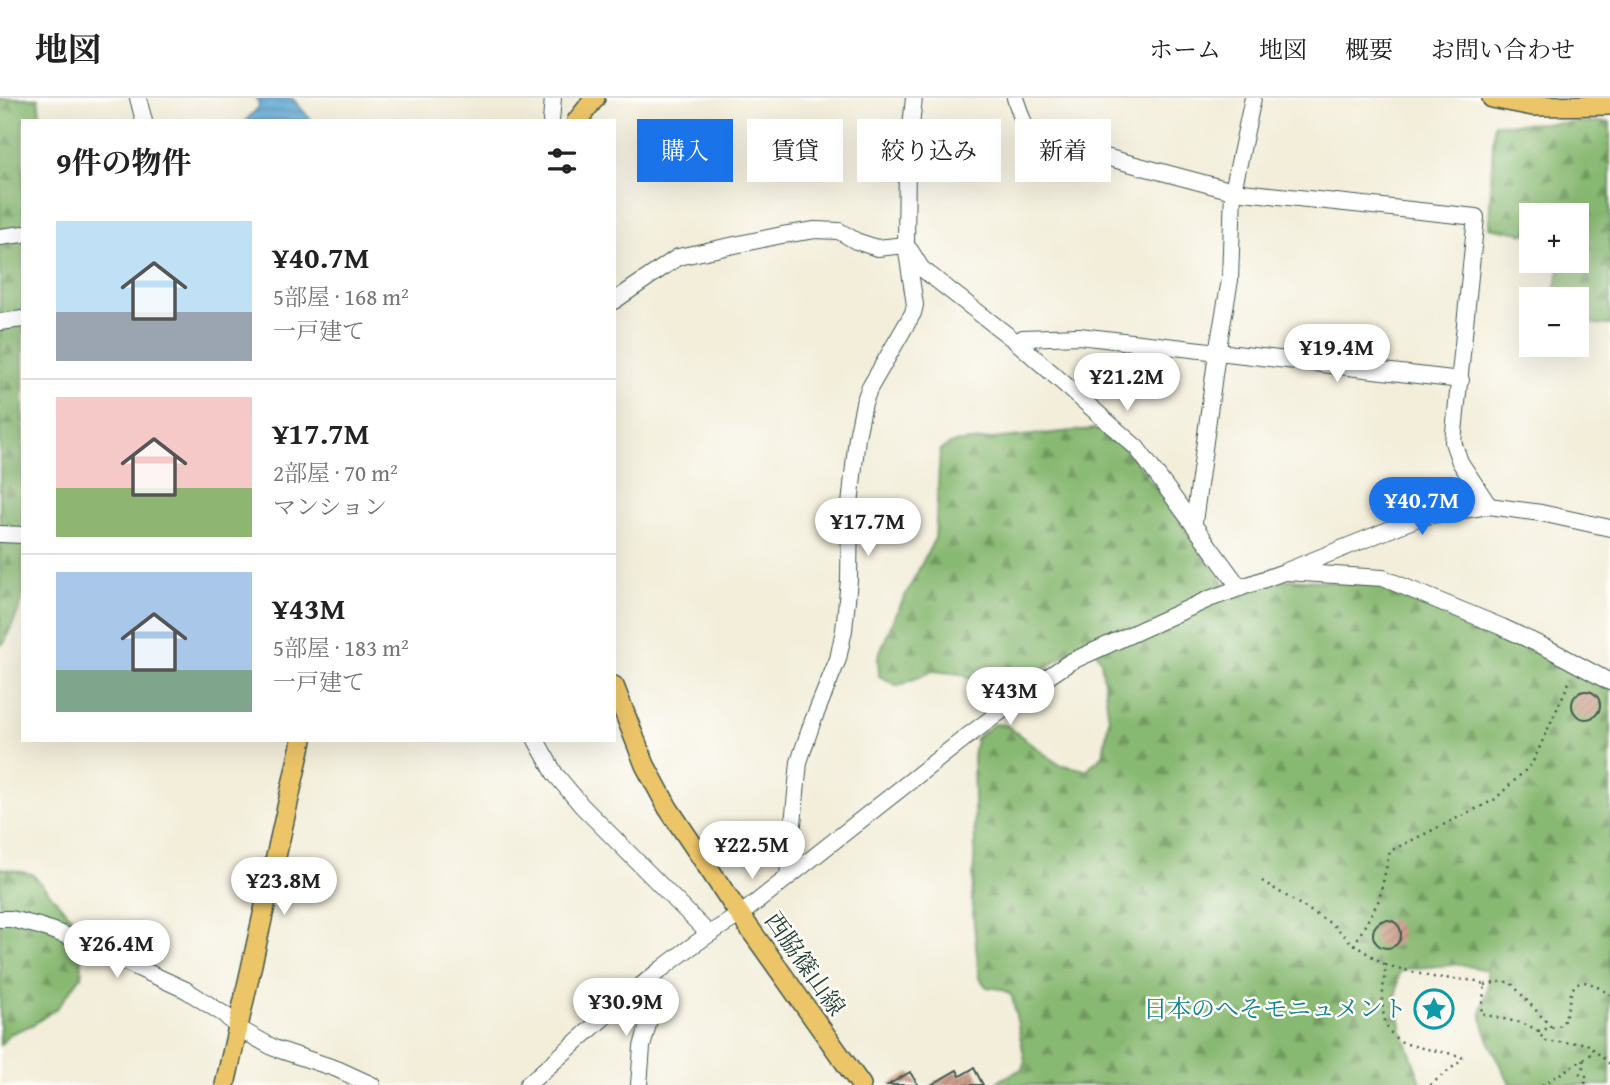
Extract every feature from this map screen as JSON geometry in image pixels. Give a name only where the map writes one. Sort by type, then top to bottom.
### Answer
[{"type":"main road","points":[[579,119],[595,98]]},
{"type":"main road","points":[[1492,98],[1534,106],[1610,105]]},
{"type":"main road","name":"西脇篠山線","points":[[616,691],[645,765],[668,808],[740,915],[862,1085]]},
{"type":"main road","points":[[225,1085],[302,742]]},
{"type":"street","points":[[138,98],[143,119]]},
{"type":"street","points":[[551,119],[552,98]]},
{"type":"street","points":[[788,876],[799,762],[838,659],[844,630],[849,580],[850,505],[857,437],[864,403],[915,305],[906,245],[907,164],[914,98]]},
{"type":"street","points":[[1016,98],[1024,124],[1038,147],[1083,151],[1233,191],[1476,217],[1453,442],[1460,462],[1489,506]]},
{"type":"street","points":[[1194,522],[1217,352],[1230,280],[1233,191],[1253,98]]},
{"type":"street","points":[[616,301],[678,257],[782,235],[815,230],[839,231],[856,241],[877,248],[906,245]]},
{"type":"street","points":[[0,237],[21,234]]},
{"type":"street","points":[[906,245],[920,268],[1018,344],[1137,448],[1240,587]]},
{"type":"street","points":[[0,322],[21,319]]},
{"type":"street","points":[[1018,344],[1023,338],[1079,336],[1461,380]]},
{"type":"street","points":[[527,1085],[708,933],[740,915],[965,738],[1060,669],[1209,598],[1284,572],[1423,516],[1489,506],[1541,513],[1610,528]]},
{"type":"street","points":[[0,534],[21,535]]},
{"type":"street","points":[[1284,572],[1383,578],[1502,627],[1610,682]]},
{"type":"street","points":[[537,742],[555,774],[582,806],[708,933]]},
{"type":"street","points":[[0,919],[30,923],[72,938],[186,990],[225,1015],[238,1028],[274,1048],[337,1069],[372,1085]]},
{"type":"street","points":[[639,1085],[642,1047],[656,993],[647,982]]},
{"type":"path","points":[[1354,945],[1379,900],[1390,851],[1494,800],[1532,764],[1577,664]]},
{"type":"path","points":[[1262,881],[1333,925],[1354,945],[1386,965],[1432,978],[1478,981],[1485,985],[1503,981],[1511,983],[1552,1028]]},
{"type":"path","points":[[1386,965],[1383,1017],[1392,1032],[1407,1044],[1462,1057],[1462,1060],[1430,1085]]},
{"type":"path","points":[[1538,1031],[1562,1025],[1566,1017],[1567,999],[1576,985],[1583,982],[1593,983],[1610,995]]},
{"type":"path","points":[[1485,985],[1481,1013],[1499,1020],[1524,1024],[1538,1031],[1548,1042],[1582,1041],[1610,1064]]},
{"type":"path","points":[[1542,1085],[1596,1051]]},
{"type":"path","points":[[1583,1060],[1585,1064],[1580,1074],[1586,1076],[1585,1085]]},
{"type":"green space","points":[[0,98],[38,98],[41,119],[21,119],[21,605],[5,642],[0,646]]},
{"type":"green space","points":[[1610,122],[1610,325],[1589,324],[1589,287],[1556,287],[1559,273],[1589,273],[1589,203],[1519,203],[1519,233],[1489,227],[1494,124]]},
{"type":"green space","points":[[1093,429],[1112,434],[1134,459],[1234,596],[1288,579],[1375,584],[1501,630],[1610,687],[1610,1085],[1511,1085],[1482,1020],[1488,982],[1486,970],[1459,964],[1406,969],[1399,973],[1396,997],[1402,1031],[1422,1085],[997,1085],[998,1081],[1022,1069],[1025,1060],[1012,996],[1002,989],[987,987],[979,978],[972,901],[975,846],[973,756],[976,738],[994,724],[1006,725],[1058,764],[1086,770],[1103,755],[1109,719],[1101,660],[1092,645],[1067,654],[1014,689],[991,689],[961,674],[933,671],[898,686],[879,676],[878,657],[895,616],[935,538],[940,450],[952,443]]},
{"type":"green space","points":[[0,868],[32,874],[73,919],[82,975],[58,1007],[34,1024],[10,1034],[0,1045]]},
{"type":"water","points":[[257,98],[292,98],[310,119],[247,119],[259,107]]},
{"type":"building","points":[[1586,691],[1596,695],[1600,705],[1596,715],[1586,719],[1576,715],[1572,705],[1576,695]]},
{"type":"building","points":[[1387,920],[1397,924],[1401,934],[1397,944],[1387,948],[1377,944],[1373,934],[1377,924]]},
{"type":"building","points":[[974,1068],[983,1085],[931,1085],[957,1070],[960,1076]]},
{"type":"building","points":[[910,1072],[918,1085],[888,1085]]},
{"type":"place","name":"日本のへそモニュメント","points":[[1434,1009]]}]
